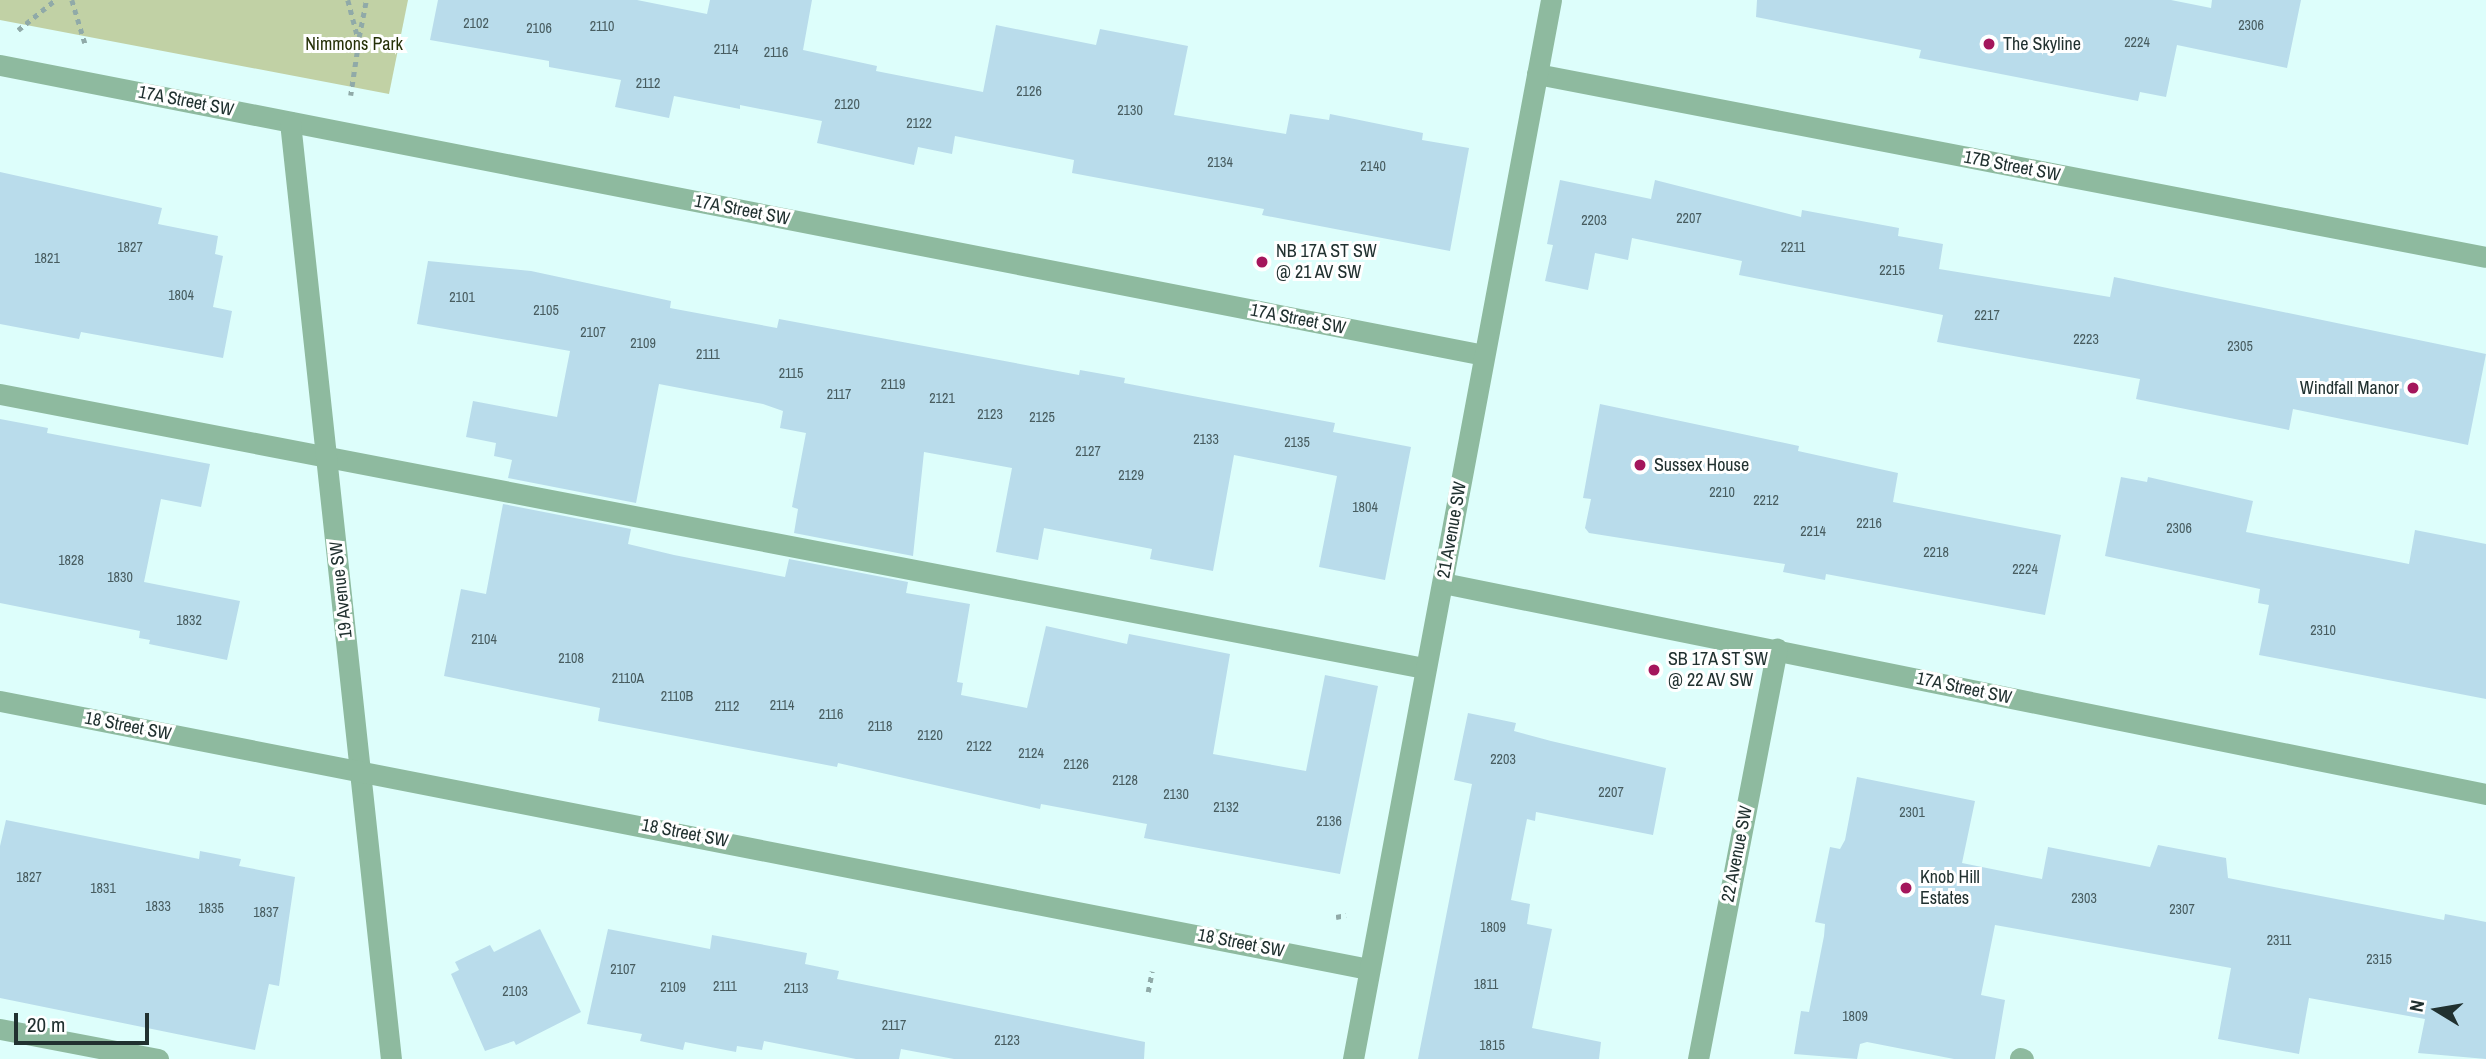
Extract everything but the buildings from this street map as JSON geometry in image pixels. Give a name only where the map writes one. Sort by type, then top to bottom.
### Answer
[{"type":"street","name":"21 Avenue SW","points":[[1353,1059],[1551,0]]},
{"type":"street","name":"17A Street SW","points":[[0,65],[1484,355]]},
{"type":"street","name":"17B Street SW","points":[[1537,74],[2486,257]]},
{"type":"street","name":"19 Avenue SW","points":[[290,122],[391,1059]]},
{"type":"street","points":[[0,394],[1424,668]]},
{"type":"street","name":"17A Street SW","points":[[1443,583],[2486,794]]},
{"type":"street","name":"22 Avenue SW","points":[[1698,1059],[1777,649]]},
{"type":"street","name":"18 Street SW","points":[[0,701],[1369,969]]},
{"type":"street","points":[[0,1029],[158,1059]]},
{"type":"path","points":[[18,30],[55,0]]},
{"type":"path","points":[[72,0],[85,43]]},
{"type":"path","points":[[348,0],[359,42]]},
{"type":"path","points":[[351,95],[366,0]]},
{"type":"path","points":[[1148,992],[1152,971]]},
{"type":"green space","name":"Nimmons Park","points":[[0,0],[408,0],[389,94],[0,20]]},
{"type":"place","name":"The Skyline","points":[[1989,44]]},
{"type":"place","name":"NB 17A ST SW @ 21 AV SW","points":[[1262,262]]},
{"type":"place","name":"Windfall Manor","points":[[2413,388]]},
{"type":"place","name":"Sussex House","points":[[1640,465]]},
{"type":"place","name":"SB 17A ST SW @ 22 AV SW","points":[[1654,670]]},
{"type":"place","name":"Knob Hill Estates","points":[[1906,888]]}]
